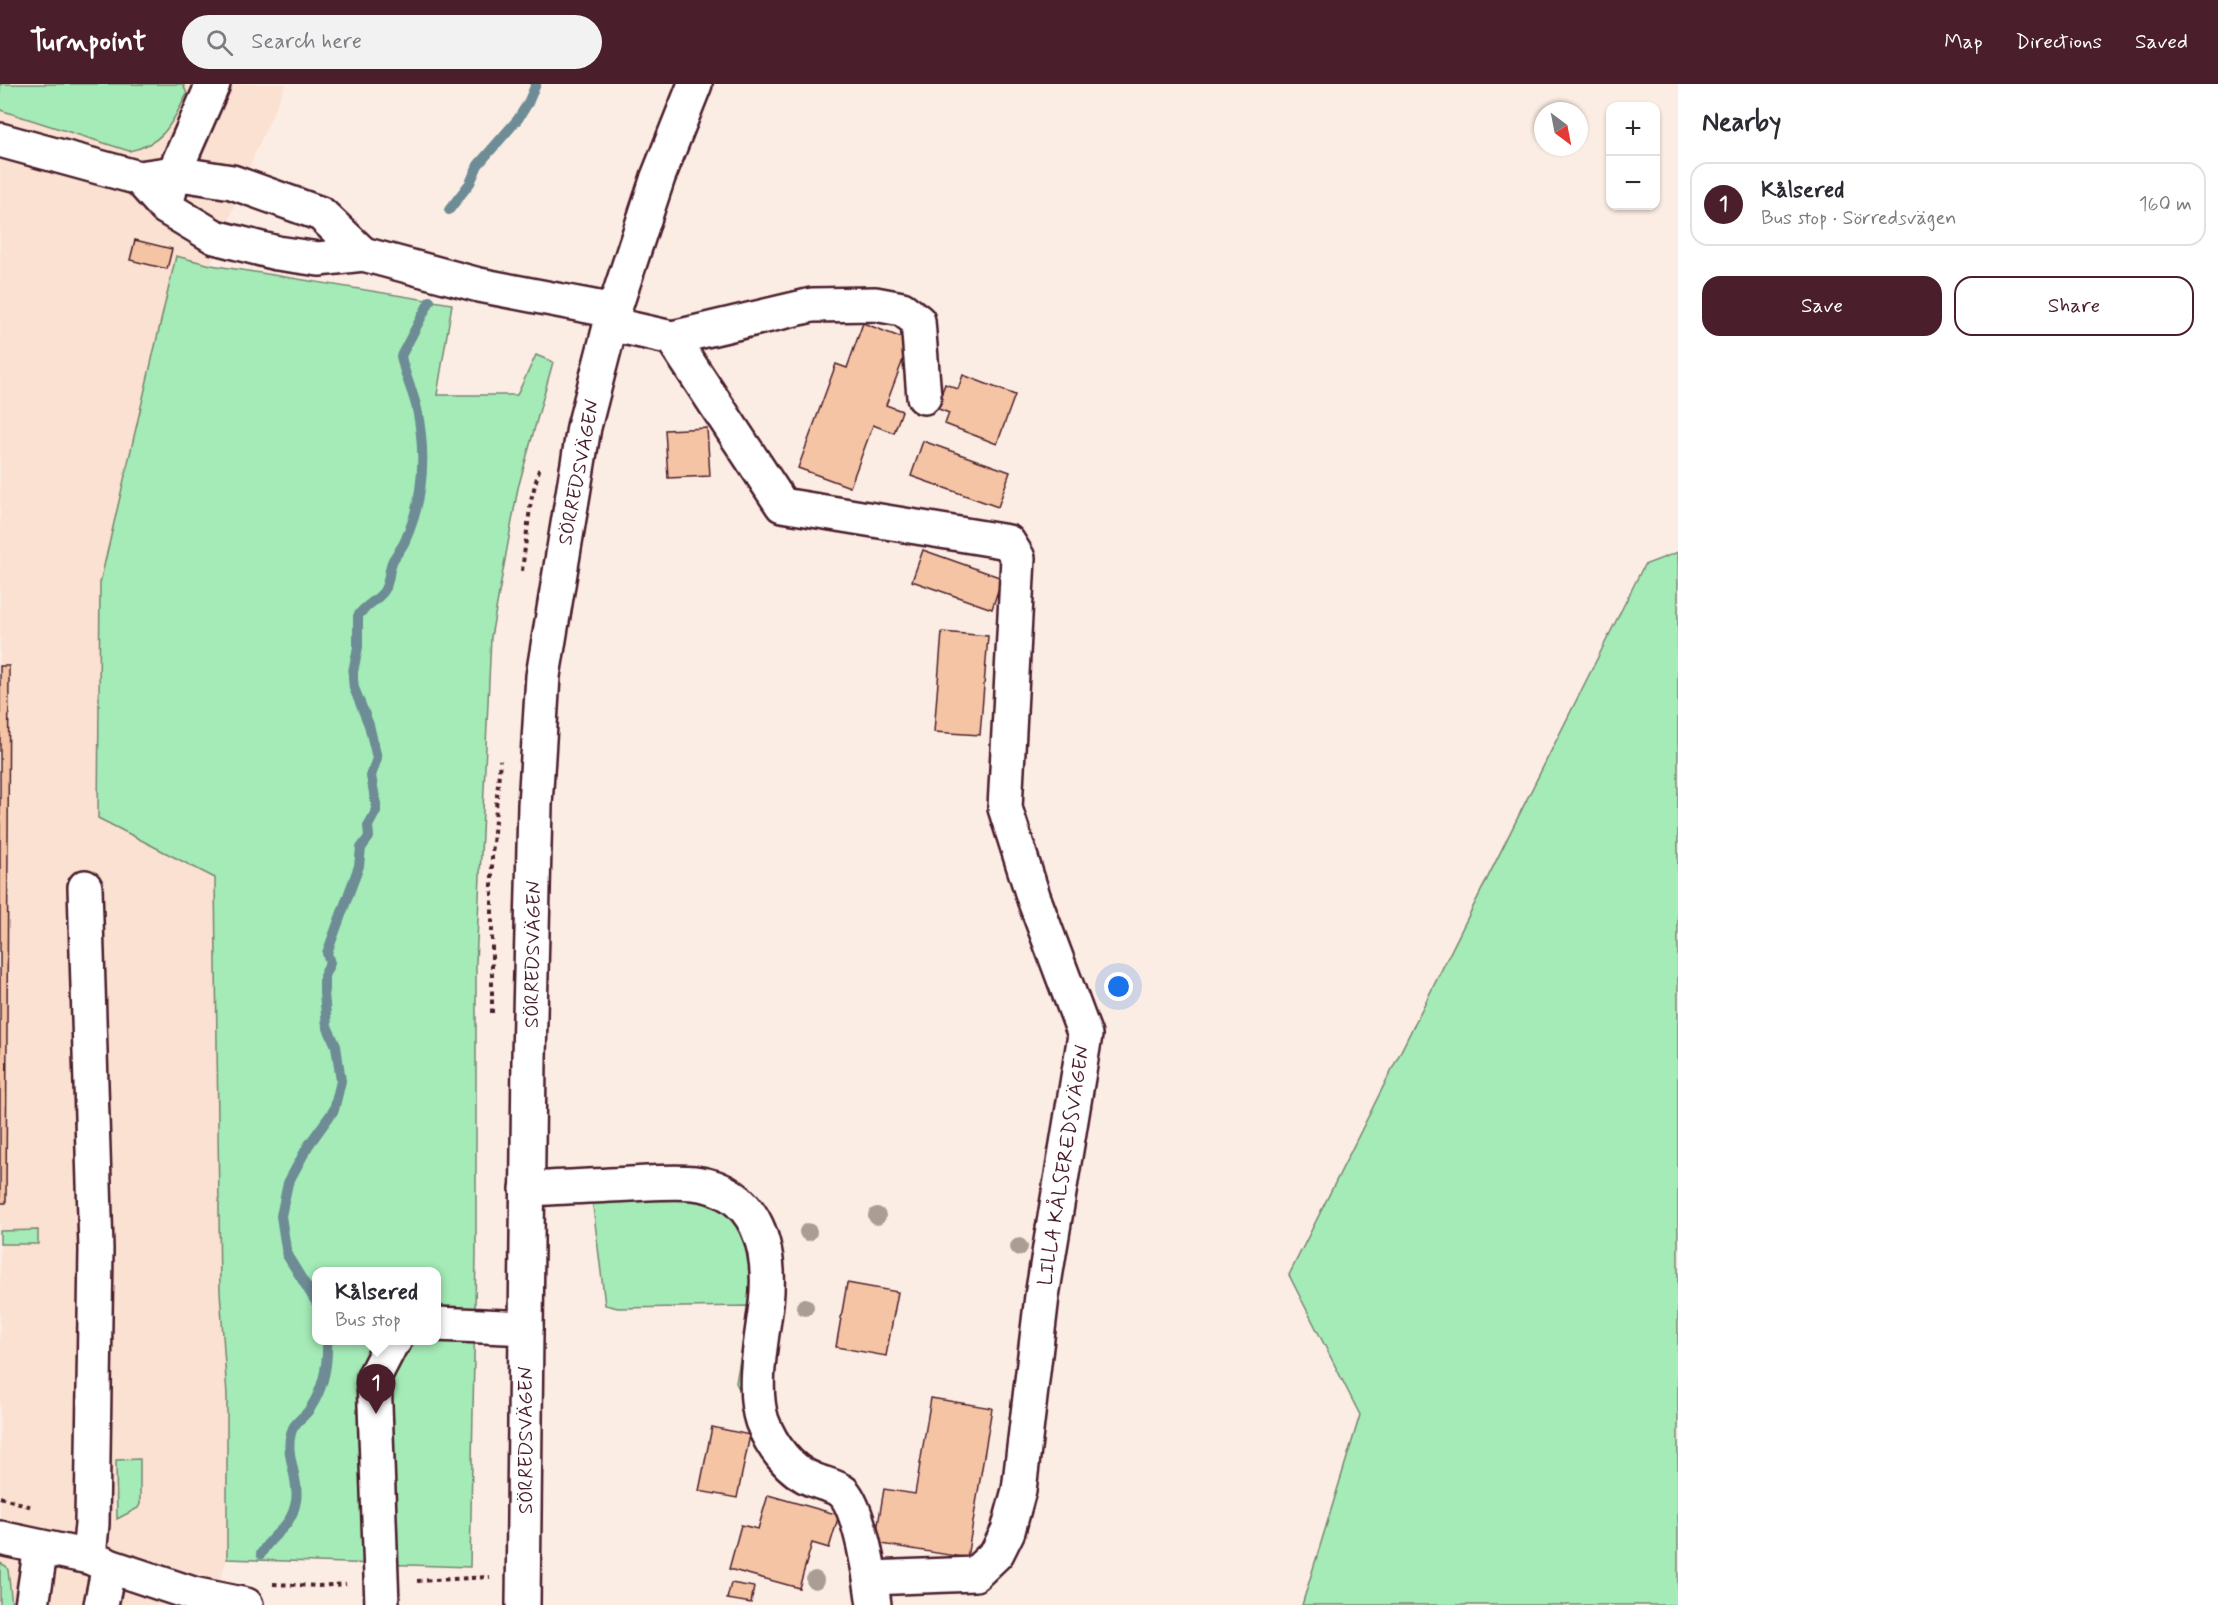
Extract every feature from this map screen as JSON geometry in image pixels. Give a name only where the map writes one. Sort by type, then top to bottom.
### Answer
[{"type":"street","points":[[165,207],[174,173],[213,84]]},
{"type":"street","name":"SÖRREDSVÄGEN","points":[[523,1605],[527,1189],[535,806],[543,676],[584,427],[612,317],[658,177],[695,84]]},
{"type":"street","points":[[0,140],[139,178],[174,173],[232,182],[321,214],[363,254]]},
{"type":"street","points":[[139,178],[165,207],[215,237],[277,253],[319,259],[363,254],[478,285],[612,317],[672,338],[812,305],[875,304],[902,309],[918,321],[924,397]]},
{"type":"street","name":"LILLA KÅLSEREDSVÄGEN","points":[[672,338],[782,505],[1008,542],[1018,558],[1005,808],[1034,899],[1085,1035],[1042,1296],[1020,1490],[1008,1531],[997,1552],[975,1574],[872,1592]]},
{"type":"street","points":[[85,887],[96,1249],[92,1524],[99,1562],[101,1605]]},
{"type":"street","points":[[527,1189],[694,1183],[724,1191],[745,1206],[760,1236],[767,1268],[757,1393],[762,1421],[776,1447],[794,1471],[840,1490],[848,1498],[858,1528],[872,1592]]},
{"type":"street","points":[[441,1324],[525,1328]]},
{"type":"street","points":[[381,1594],[374,1377],[390,1345]]},
{"type":"street","points":[[0,1538],[99,1562],[192,1594],[246,1605]]},
{"type":"street","points":[[32,1605],[41,1547]]},
{"type":"path","points":[[0,1497],[34,1507]]},
{"type":"path","points":[[271,1583],[381,1594],[494,1577]]},
{"type":"shaded area","points":[[0,84],[286,84],[255,153],[211,265],[176,256],[100,583],[98,818],[215,878],[220,1291],[227,1395],[227,1559],[212,1605],[0,1605]]},
{"type":"green space","points":[[0,84],[183,84],[187,94],[171,123],[159,138],[141,148],[129,151],[0,110]]},
{"type":"green space","points":[[176,256],[211,265],[452,304],[437,395],[517,395],[536,355],[553,362],[518,488],[491,637],[476,963],[476,1255],[470,1567],[227,1559],[227,1395],[220,1291],[215,878],[98,818],[100,583]]},
{"type":"green space","points":[[1678,552],[1678,1605],[1302,1605],[1360,1415],[1289,1275],[1644,565]]},
{"type":"green space","points":[[681,1190],[739,1214],[759,1265],[742,1395],[736,1383],[749,1306],[618,1308],[605,1305],[592,1198]]},
{"type":"green space","points":[[38,1230],[38,1244],[0,1244],[0,1231]]},
{"type":"green space","points":[[140,1459],[140,1504],[138,1508],[117,1519],[116,1460]]},
{"type":"green space","points":[[0,1563],[8,1570],[12,1605],[0,1605]]},
{"type":"building","points":[[135,240],[172,249],[167,269],[130,260]]},
{"type":"building","points":[[863,323],[910,341],[886,405],[902,411],[894,433],[873,425],[850,487],[798,468],[836,364],[847,368]]},
{"type":"building","points":[[963,375],[1015,395],[997,444],[945,424],[949,413],[936,408],[945,384],[958,389]]},
{"type":"building","points":[[707,428],[710,476],[668,478],[665,430]]},
{"type":"building","points":[[923,441],[1010,472],[998,507],[911,476]]},
{"type":"building","points":[[923,550],[1002,578],[992,609],[912,581]]},
{"type":"building","points":[[942,632],[988,636],[980,735],[934,732]]},
{"type":"building","points":[[0,666],[9,666],[6,1203],[0,1203]]},
{"type":"building","points":[[847,1283],[898,1292],[886,1356],[836,1347]]},
{"type":"building","points":[[931,1398],[992,1408],[967,1558],[875,1543],[884,1489],[915,1494]]},
{"type":"building","points":[[712,1427],[750,1435],[737,1498],[699,1491]]},
{"type":"building","points":[[768,1495],[839,1515],[829,1548],[812,1543],[799,1588],[729,1569],[741,1525],[758,1529]]},
{"type":"building","points":[[731,1583],[754,1587],[751,1603],[727,1599]]},
{"type":"waterway","points":[[449,210],[470,183],[478,165],[518,119],[536,84]]},
{"type":"waterway","points":[[312,1296],[287,1255],[281,1216],[288,1183],[308,1146],[334,1110],[341,1081],[336,1046],[327,1026],[324,976],[330,963],[327,953],[359,866],[361,848],[369,837],[368,826],[376,811],[371,776],[377,758],[369,725],[354,688],[353,679],[358,647],[358,616],[381,595],[386,587],[391,564],[405,541],[420,492],[422,476],[420,426],[401,356],[430,301]]},
{"type":"waterway","points":[[261,1554],[290,1519],[293,1511],[297,1492],[290,1455],[290,1437],[293,1428],[309,1410],[319,1391],[326,1366],[327,1345]]},
{"type":"place","name":"Kålsered","points":[[376,1414]]}]
